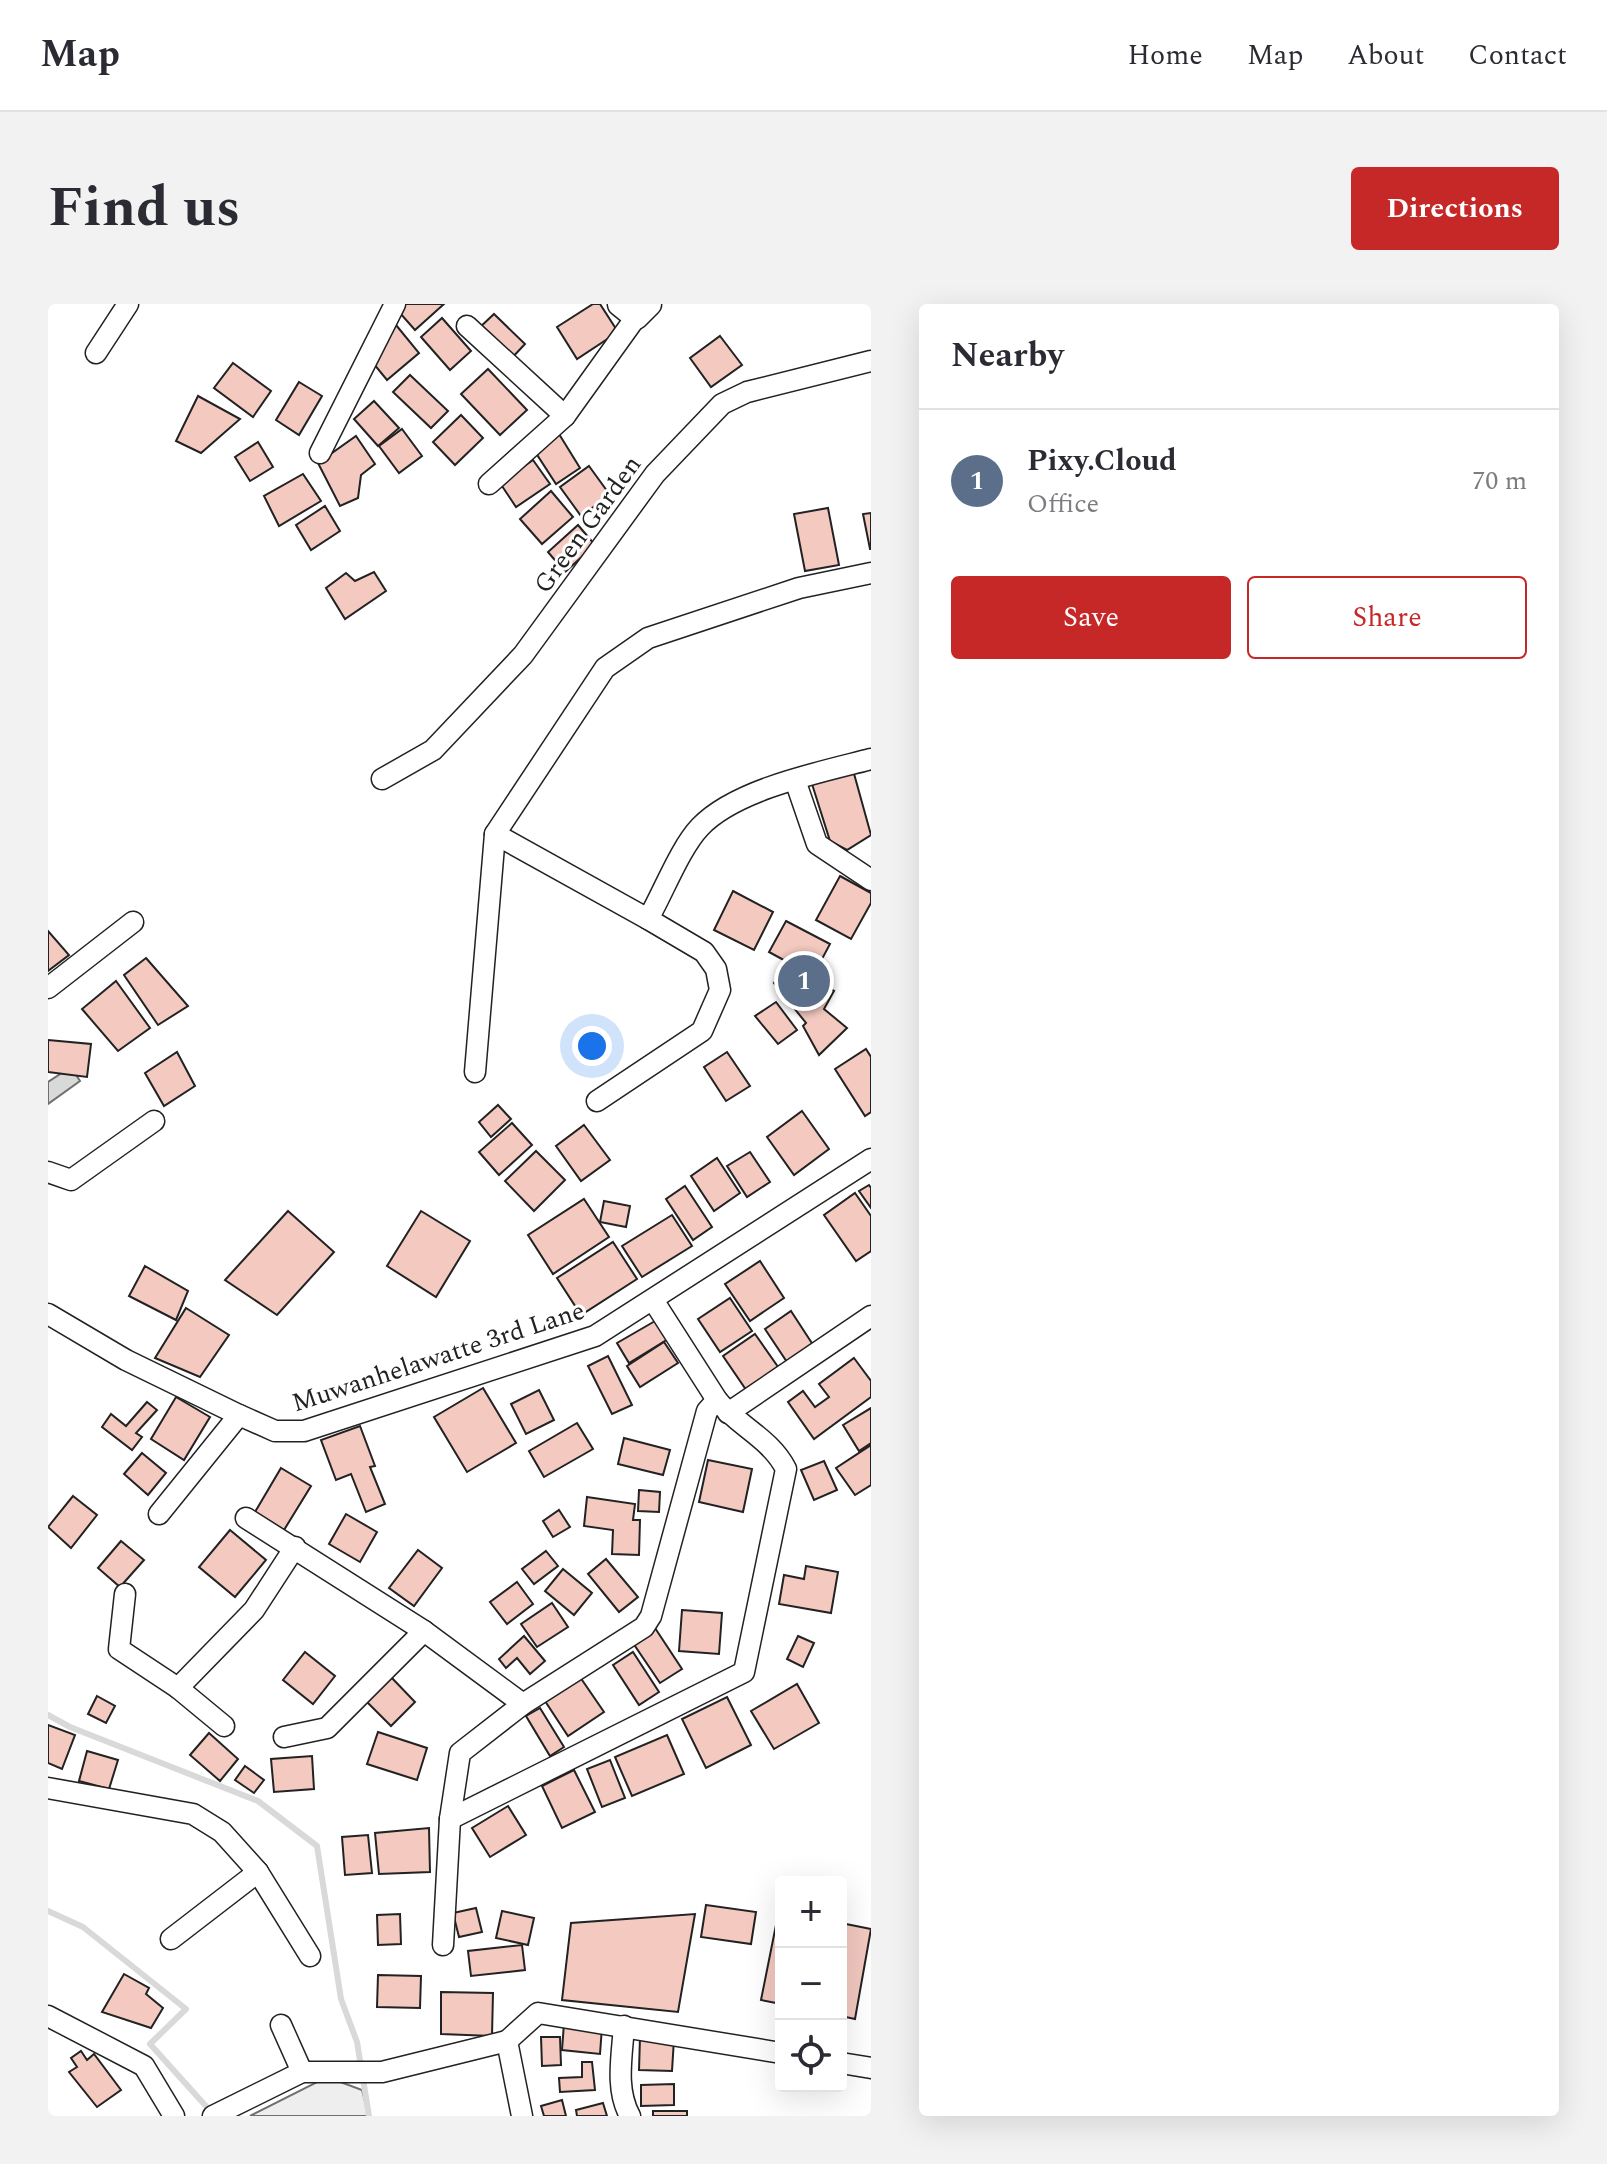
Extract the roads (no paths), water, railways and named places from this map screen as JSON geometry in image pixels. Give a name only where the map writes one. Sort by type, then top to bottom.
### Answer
[{"type":"street","points":[[96,353],[128,304]]},
{"type":"street","points":[[320,453],[395,304]]},
{"type":"street","points":[[489,484],[565,416],[635,308]]},
{"type":"street","points":[[467,326],[565,416]]},
{"type":"street","name":"Green Garden","points":[[382,779],[433,750],[523,655],[655,474],[722,404],[747,392],[871,361]]},
{"type":"street","points":[[475,1072],[495,834],[605,668],[648,638],[799,588],[871,573]]},
{"type":"street","points":[[648,919],[697,829],[719,809],[795,780],[871,759]]},
{"type":"street","points":[[795,780],[817,844],[871,880]]},
{"type":"street","points":[[495,834],[704,952],[716,969],[720,990],[702,1031],[597,1101]]},
{"type":"street","points":[[48,988],[133,922]]},
{"type":"street","points":[[48,1172],[71,1180],[154,1121]]},
{"type":"street","name":"Muwanhelawatte 3rd Lane","points":[[48,1314],[126,1360],[239,1415],[275,1431],[304,1431],[585,1340],[653,1300],[871,1159]]},
{"type":"street","points":[[450,1819],[744,1672],[786,1469],[775,1448],[722,1407],[653,1300]]},
{"type":"street","points":[[443,1945],[450,1819],[460,1753],[523,1704],[644,1627],[651,1616],[707,1411],[722,1407],[871,1316]]},
{"type":"street","points":[[159,1514],[239,1415]]},
{"type":"street","points":[[246,1518],[424,1631],[523,1704]]},
{"type":"street","points":[[178,1688],[254,1610],[295,1547]]},
{"type":"street","points":[[125,1594],[119,1649],[178,1688],[224,1726]]},
{"type":"street","points":[[284,1737],[327,1728],[424,1631]]},
{"type":"street","points":[[48,1788],[193,1814],[222,1832],[258,1872],[310,1956]]},
{"type":"street","points":[[171,1939],[258,1872]]},
{"type":"street","points":[[219,2113],[302,2072],[382,2072],[507,2041],[538,2013],[775,2052]]},
{"type":"street","points":[[51,2021],[144,2066],[174,2116]]},
{"type":"street","points":[[281,2025],[302,2072]]},
{"type":"street","points":[[624,2026],[620,2084],[630,2116]]},
{"type":"street","points":[[507,2041],[522,2116]]},
{"type":"street","points":[[847,2064],[871,2068]]},
{"type":"waterway","points":[[48,1715],[70,1727],[258,1801],[317,1846],[341,1999],[357,2042],[369,2116]]},
{"type":"waterway","points":[[48,1911],[83,1927],[186,2009],[150,2044],[213,2114]]},
{"type":"place","name":"Pixy.Cloud","points":[[804,981]]}]
